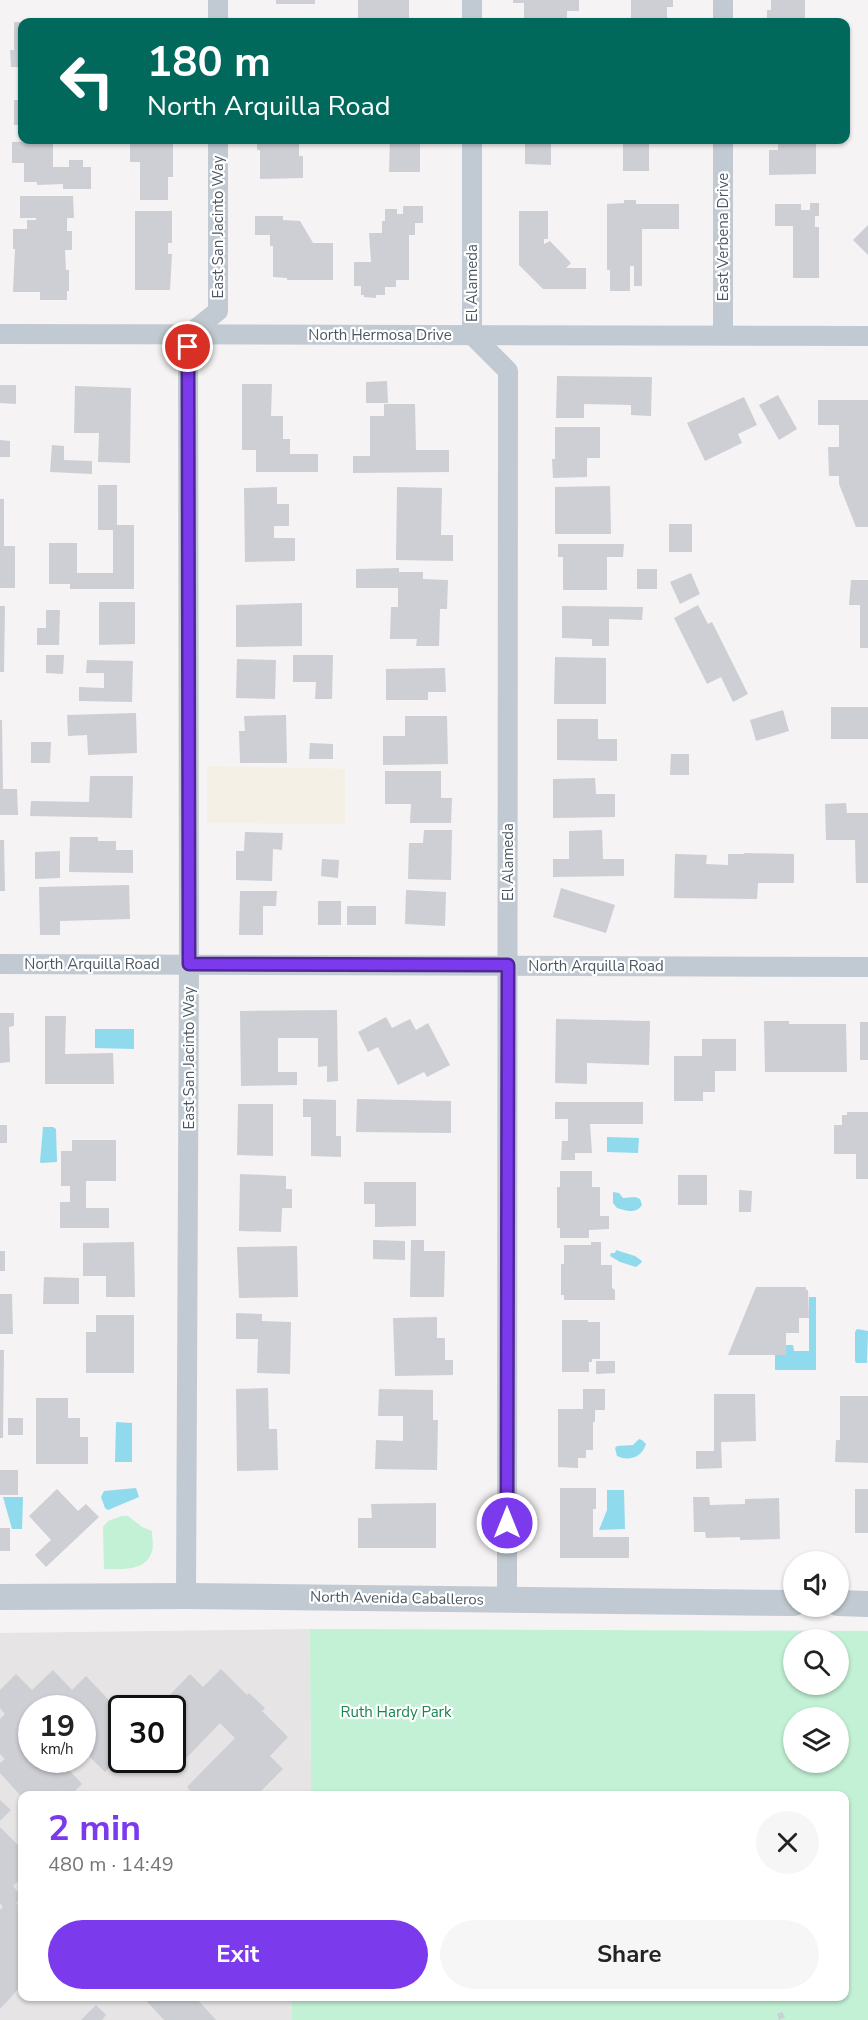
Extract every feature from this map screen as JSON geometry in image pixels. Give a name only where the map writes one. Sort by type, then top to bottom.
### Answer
[{"type":"street","points":[[218,0],[218,18]]},
{"type":"street","points":[[472,0],[472,18]]},
{"type":"street","points":[[723,0],[723,18]]},
{"type":"street","name":"East San Jacinto Way","points":[[186,1596],[189,964],[188,335],[218,311],[218,144]]},
{"type":"street","name":"El Alameda","points":[[472,144],[472,335],[508,371],[507,1599]]},
{"type":"street","name":"East Verbena Drive","points":[[723,144],[723,335]]},
{"type":"street","name":"North Hermosa Drive","points":[[0,334],[868,336]]},
{"type":"street","name":"North Arquilla Road","points":[[0,964],[868,967]]},
{"type":"street","name":"North Avenida Caballeros","points":[[0,1597],[186,1596],[783,1603]]},
{"type":"street","points":[[849,1603],[868,1604]]},
{"type":"shaded area","points":[[310,1629],[311,1791],[18,1791],[18,2001],[292,2001],[292,2020],[0,2020],[0,1633]]},
{"type":"green space","points":[[128,1516],[142,1527],[152,1531],[152,1551],[149,1558],[139,1566],[104,1569],[103,1527],[108,1521]]},
{"type":"green space","name":"Ruth Hardy Park","points":[[310,1629],[783,1631],[783,1695],[849,1695],[849,1631],[868,1631],[868,2020],[292,2020],[292,2001],[849,2001],[849,1791],[311,1791]]},
{"type":"sand","points":[[207,766],[345,769],[345,824],[207,823]]},
{"type":"water","points":[[95,1029],[134,1029],[134,1049],[95,1048]]},
{"type":"water","points":[[43,1127],[56,1129],[57,1162],[40,1162]]},
{"type":"water","points":[[607,1137],[639,1138],[638,1153],[607,1152]]},
{"type":"water","points":[[613,1192],[619,1193],[623,1198],[640,1199],[642,1205],[634,1211],[617,1208],[613,1203]]},
{"type":"water","points":[[616,1250],[635,1256],[642,1261],[636,1267],[620,1262],[610,1256]]},
{"type":"water","points":[[809,1297],[816,1297],[816,1370],[775,1370],[775,1355],[786,1345],[793,1345],[794,1351],[809,1351]]},
{"type":"water","points":[[857,1329],[868,1331],[867,1363],[856,1363],[855,1361],[855,1332]]},
{"type":"water","points":[[116,1422],[132,1423],[132,1462],[115,1462]]},
{"type":"water","points":[[639,1439],[646,1444],[638,1455],[630,1458],[617,1456],[615,1448],[617,1446],[633,1445]]},
{"type":"water","points":[[136,1488],[139,1497],[108,1510],[105,1508],[101,1497],[104,1491]]},
{"type":"water","points":[[607,1490],[624,1490],[625,1529],[599,1530],[607,1510]]},
{"type":"water","points":[[3,1497],[23,1497],[22,1529],[12,1529]]},
{"type":"building","points":[[276,0],[315,0],[315,4],[276,4]]},
{"type":"building","points":[[358,0],[409,0],[409,18],[358,18]]},
{"type":"building","points":[[513,0],[579,0],[579,11],[567,11],[567,18],[524,18],[524,3],[513,3]]},
{"type":"building","points":[[631,0],[673,0],[673,7],[667,7],[667,18],[631,18]]},
{"type":"building","points":[[771,0],[805,0],[805,18],[767,18],[767,10],[771,10]]},
{"type":"building","points":[[14,22],[18,22],[18,67],[11,67],[10,50],[14,50]]},
{"type":"building","points":[[14,100],[18,100],[18,125],[14,125]]},
{"type":"building","points":[[12,142],[53,144],[53,167],[69,167],[69,160],[83,160],[83,167],[91,167],[91,189],[63,189],[63,184],[37,185],[37,182],[24,182],[24,163],[12,163]]},
{"type":"building","points":[[130,144],[173,144],[173,177],[168,177],[168,200],[140,200],[140,162],[130,162]]},
{"type":"building","points":[[257,144],[299,144],[299,156],[303,156],[303,178],[260,179],[260,150],[257,150]]},
{"type":"building","points":[[390,144],[420,144],[420,172],[389,172]]},
{"type":"building","points":[[525,144],[551,144],[551,165],[525,164]]},
{"type":"building","points":[[623,144],[649,144],[649,171],[623,171]]},
{"type":"building","points":[[778,144],[816,144],[816,174],[769,175],[769,150],[778,150]]},
{"type":"building","points":[[20,196],[73,196],[74,218],[67,218],[67,231],[72,231],[72,250],[65,250],[66,270],[69,270],[67,300],[40,300],[40,292],[13,292],[15,249],[13,249],[13,229],[27,229],[27,220],[36,220],[36,218],[20,218]]},
{"type":"building","points":[[624,200],[636,200],[636,204],[679,204],[679,229],[642,229],[642,286],[634,286],[634,266],[630,266],[630,291],[610,291],[610,270],[607,270],[607,204],[624,203]]},
{"type":"building","points":[[810,203],[819,203],[819,216],[815,216],[815,227],[819,227],[819,278],[793,278],[793,226],[775,226],[775,204],[801,204],[801,210],[810,210]]},
{"type":"building","points":[[403,206],[423,206],[423,223],[415,223],[415,235],[409,235],[409,280],[396,280],[396,287],[385,287],[385,295],[376,295],[376,298],[364,297],[361,295],[361,286],[354,286],[354,262],[371,262],[369,233],[382,233],[385,209],[397,209],[397,214],[403,214]]},
{"type":"building","points":[[135,211],[172,211],[172,243],[168,243],[168,254],[172,254],[170,290],[135,290]]},
{"type":"building","points":[[519,211],[548,211],[548,239],[544,239],[544,244],[550,241],[571,263],[566,268],[586,268],[586,289],[543,289],[519,265]]},
{"type":"building","points":[[255,216],[283,216],[283,220],[300,221],[313,243],[333,243],[333,280],[287,280],[287,278],[273,277],[273,246],[270,246],[270,235],[255,235]]},
{"type":"building","points":[[868,225],[868,255],[853,240]]},
{"type":"building","points":[[557,376],[652,377],[651,416],[631,415],[631,405],[584,404],[584,418],[556,418]]},
{"type":"building","points":[[387,381],[388,403],[366,403],[366,382]]},
{"type":"building","points":[[242,384],[272,384],[271,416],[283,416],[283,439],[290,439],[290,454],[318,454],[318,472],[256,472],[256,450],[242,450]]},
{"type":"building","points":[[0,385],[16,385],[16,404],[0,403]]},
{"type":"building","points":[[75,386],[131,388],[130,463],[98,462],[99,433],[74,433]]},
{"type":"building","points":[[778,395],[797,429],[779,440],[759,405]]},
{"type":"building","points":[[744,397],[757,425],[738,434],[742,443],[705,461],[687,423]]},
{"type":"building","points":[[818,400],[868,400],[868,527],[856,527],[839,484],[839,476],[829,476],[828,447],[839,447],[839,425],[818,425]]},
{"type":"building","points":[[384,404],[415,404],[416,450],[449,450],[449,472],[353,473],[353,456],[370,456],[370,416],[384,416]]},
{"type":"building","points":[[555,427],[600,427],[600,458],[587,458],[587,477],[553,478]]},
{"type":"building","points":[[0,440],[10,441],[10,457],[0,457]]},
{"type":"building","points":[[52,445],[64,446],[64,460],[92,461],[92,474],[50,472]]},
{"type":"building","points":[[98,485],[117,485],[117,525],[134,525],[134,589],[70,589],[70,584],[49,584],[49,543],[77,543],[77,573],[113,573],[113,530],[98,530]]},
{"type":"building","points":[[610,486],[611,534],[555,534],[555,487]]},
{"type":"building","points":[[277,487],[277,504],[289,504],[289,526],[274,526],[274,538],[295,538],[295,561],[245,562],[244,488]]},
{"type":"building","points":[[397,487],[442,488],[441,535],[453,535],[453,561],[396,560]]},
{"type":"building","points":[[0,499],[4,499],[4,546],[15,546],[15,588],[0,588]]},
{"type":"building","points":[[669,524],[692,524],[692,552],[669,552]]},
{"type":"building","points":[[558,544],[624,544],[623,557],[607,557],[607,590],[563,590],[563,557],[558,557]]},
{"type":"building","points":[[399,568],[399,572],[423,572],[423,579],[448,580],[447,609],[440,609],[439,646],[416,646],[417,639],[390,639],[391,607],[398,607],[398,588],[356,588],[356,569]]},
{"type":"building","points":[[637,569],[657,569],[657,589],[637,589]]},
{"type":"building","points":[[691,573],[700,594],[680,604],[670,582]]},
{"type":"building","points":[[851,580],[868,580],[868,648],[860,648],[860,605],[849,605]]},
{"type":"building","points":[[99,602],[135,602],[135,644],[99,645]]},
{"type":"building","points":[[302,603],[302,646],[236,647],[236,605]]},
{"type":"building","points":[[698,605],[708,624],[712,622],[748,694],[733,702],[721,677],[707,684],[674,618]]},
{"type":"building","points":[[0,606],[5,606],[4,672],[0,672]]},
{"type":"building","points":[[562,606],[643,607],[642,620],[609,619],[609,646],[592,646],[592,639],[562,638]]},
{"type":"building","points":[[46,610],[60,610],[59,645],[37,645],[37,628],[46,628]]},
{"type":"building","points":[[46,655],[64,655],[63,674],[46,673]]},
{"type":"building","points":[[293,655],[333,655],[332,699],[315,699],[316,682],[293,682]]},
{"type":"building","points":[[555,657],[606,658],[606,704],[554,704]]},
{"type":"building","points":[[237,659],[276,660],[275,699],[236,698]]},
{"type":"building","points":[[87,660],[133,661],[132,702],[79,701],[79,687],[104,688],[104,673],[86,673]]},
{"type":"building","points":[[445,668],[446,692],[428,692],[428,700],[386,700],[386,669]]},
{"type":"building","points":[[831,707],[868,707],[868,739],[831,739]]},
{"type":"building","points":[[783,710],[789,731],[756,741],[750,720]]},
{"type":"building","points":[[136,713],[137,753],[88,755],[87,735],[68,736],[67,715]]},
{"type":"building","points":[[286,715],[287,763],[240,763],[239,731],[245,731],[244,716]]},
{"type":"building","points":[[405,716],[447,716],[448,764],[383,765],[383,736],[405,736]]},
{"type":"building","points":[[557,719],[598,719],[598,739],[617,739],[617,761],[557,760]]},
{"type":"building","points":[[0,720],[2,720],[3,789],[17,789],[18,815],[0,815]]},
{"type":"building","points":[[31,742],[51,742],[50,763],[31,763]]},
{"type":"building","points":[[310,743],[333,744],[333,759],[309,759]]},
{"type":"building","points":[[671,754],[689,754],[689,775],[670,775]]},
{"type":"building","points":[[385,771],[441,771],[441,798],[452,798],[451,823],[410,823],[411,804],[385,804]]},
{"type":"building","points":[[90,776],[133,776],[132,818],[30,816],[31,801],[89,802]]},
{"type":"building","points":[[595,778],[596,794],[615,794],[615,817],[553,818],[553,779]]},
{"type":"building","points":[[846,803],[847,813],[868,813],[868,883],[856,883],[855,840],[826,840],[825,804]]},
{"type":"building","points":[[424,830],[452,830],[451,880],[408,879],[409,843],[423,843]]},
{"type":"building","points":[[602,830],[603,859],[624,859],[624,876],[553,877],[553,859],[569,859],[569,831]]},
{"type":"building","points":[[245,832],[283,833],[282,850],[273,849],[272,881],[236,880],[236,851],[244,851]]},
{"type":"building","points":[[70,837],[98,837],[98,841],[116,841],[116,850],[133,850],[133,873],[69,872]]},
{"type":"building","points":[[0,840],[4,840],[5,891],[0,891]]},
{"type":"building","points":[[60,851],[60,878],[35,879],[35,852]]},
{"type":"building","points":[[675,854],[707,855],[706,864],[728,865],[728,854],[794,854],[794,883],[758,883],[757,899],[674,898]]},
{"type":"building","points":[[322,859],[339,860],[338,878],[321,876]]},
{"type":"building","points":[[129,885],[130,919],[60,921],[60,935],[40,935],[39,887]]},
{"type":"building","points":[[561,888],[615,905],[606,933],[553,917]]},
{"type":"building","points":[[406,890],[446,892],[445,926],[405,924]]},
{"type":"building","points":[[240,891],[277,891],[276,906],[263,906],[263,935],[239,935]]},
{"type":"building","points":[[318,901],[341,901],[341,925],[318,925]]},
{"type":"building","points":[[347,906],[376,906],[376,925],[347,925]]},
{"type":"building","points":[[337,1010],[338,1081],[327,1082],[327,1066],[318,1067],[318,1038],[278,1038],[278,1072],[297,1072],[297,1085],[241,1086],[240,1011]]},
{"type":"building","points":[[0,1013],[14,1013],[14,1026],[9,1027],[10,1062],[0,1063]]},
{"type":"building","points":[[45,1016],[66,1016],[65,1054],[113,1053],[114,1084],[45,1084]]},
{"type":"building","points":[[386,1017],[392,1028],[410,1019],[416,1030],[428,1023],[450,1065],[427,1077],[424,1072],[398,1085],[378,1047],[368,1052],[358,1032]]},
{"type":"building","points":[[556,1019],[650,1021],[649,1065],[587,1063],[587,1084],[555,1083]]},
{"type":"building","points":[[764,1021],[789,1021],[789,1024],[846,1024],[847,1072],[765,1072]]},
{"type":"building","points":[[860,1022],[868,1022],[868,1060],[860,1060]]},
{"type":"building","points":[[702,1039],[736,1039],[736,1071],[715,1071],[715,1092],[703,1092],[703,1101],[674,1101],[674,1056],[702,1056]]},
{"type":"building","points":[[303,1099],[336,1100],[336,1136],[341,1136],[341,1157],[311,1156],[311,1117],[303,1117]]},
{"type":"building","points":[[357,1099],[451,1101],[451,1133],[356,1132]]},
{"type":"building","points":[[555,1102],[643,1102],[643,1124],[590,1124],[592,1153],[575,1153],[575,1160],[561,1160],[562,1141],[568,1141],[568,1119],[555,1119]]},
{"type":"building","points":[[238,1104],[273,1104],[273,1156],[237,1155]]},
{"type":"building","points":[[847,1112],[868,1112],[868,1179],[856,1179],[856,1154],[834,1154],[834,1125],[842,1125],[842,1115],[847,1115]]},
{"type":"building","points":[[0,1125],[7,1125],[7,1143],[0,1143]]},
{"type":"building","points":[[72,1140],[116,1140],[116,1181],[86,1181],[86,1208],[109,1208],[109,1228],[60,1228],[60,1202],[70,1202],[70,1186],[61,1186],[61,1151],[72,1151]]},
{"type":"building","points":[[560,1171],[592,1171],[592,1187],[600,1187],[600,1216],[609,1216],[609,1229],[589,1230],[589,1238],[560,1238],[560,1228],[557,1228],[557,1187],[560,1187]]},
{"type":"building","points":[[240,1174],[286,1176],[286,1189],[292,1189],[292,1208],[282,1208],[281,1232],[239,1231]]},
{"type":"building","points":[[678,1175],[707,1175],[707,1205],[678,1205]]},
{"type":"building","points":[[364,1182],[416,1182],[416,1226],[375,1227],[375,1204],[364,1204]]},
{"type":"building","points":[[739,1190],[752,1191],[751,1212],[739,1212]]},
{"type":"building","points":[[373,1240],[405,1241],[405,1260],[373,1259]]},
{"type":"building","points":[[411,1240],[424,1240],[424,1251],[445,1251],[444,1297],[410,1297]]},
{"type":"building","points":[[134,1242],[135,1297],[106,1297],[106,1276],[83,1276],[83,1243]]},
{"type":"building","points":[[591,1242],[601,1242],[601,1265],[612,1265],[612,1288],[615,1290],[615,1300],[564,1300],[564,1295],[561,1295],[561,1264],[564,1264],[564,1245],[591,1245]]},
{"type":"building","points":[[297,1246],[298,1297],[239,1298],[237,1247]]},
{"type":"building","points":[[0,1251],[5,1251],[5,1271],[0,1271]]},
{"type":"building","points":[[44,1277],[79,1278],[79,1304],[43,1304]]},
{"type":"building","points":[[756,1287],[806,1287],[808,1290],[809,1318],[799,1318],[799,1333],[786,1333],[786,1355],[728,1355]]},
{"type":"building","points":[[0,1294],[12,1294],[13,1334],[0,1334]]},
{"type":"building","points":[[236,1313],[262,1314],[262,1321],[291,1322],[290,1374],[257,1373],[258,1339],[236,1339]]},
{"type":"building","points":[[96,1315],[134,1315],[134,1373],[86,1373],[86,1332],[96,1332]]},
{"type":"building","points":[[437,1317],[437,1338],[445,1338],[445,1360],[453,1360],[453,1375],[395,1376],[393,1318]]},
{"type":"building","points":[[562,1320],[600,1322],[600,1359],[592,1359],[592,1362],[589,1362],[589,1372],[562,1372]]},
{"type":"building","points":[[0,1350],[4,1350],[3,1438],[0,1438]]},
{"type":"building","points":[[596,1361],[615,1361],[615,1373],[596,1374]]},
{"type":"building","points":[[268,1388],[269,1429],[277,1429],[278,1470],[237,1471],[236,1389]]},
{"type":"building","points":[[379,1389],[433,1390],[433,1420],[438,1420],[437,1470],[375,1469],[376,1440],[403,1441],[403,1416],[378,1416]]},
{"type":"building","points":[[583,1389],[605,1389],[605,1410],[595,1410],[593,1450],[586,1450],[586,1458],[578,1458],[578,1468],[558,1467],[558,1409],[583,1409]]},
{"type":"building","points":[[714,1394],[755,1394],[756,1441],[721,1442],[722,1468],[696,1469],[696,1451],[714,1451]]},
{"type":"building","points":[[840,1396],[868,1396],[868,1463],[835,1462],[836,1440],[840,1440]]},
{"type":"building","points":[[36,1398],[68,1398],[68,1418],[80,1418],[80,1437],[88,1437],[88,1464],[36,1464]]},
{"type":"building","points":[[8,1418],[23,1418],[23,1435],[8,1435]]},
{"type":"building","points":[[0,1470],[18,1470],[18,1495],[0,1495]]},
{"type":"building","points":[[560,1488],[596,1488],[593,1537],[629,1537],[629,1558],[560,1558]]},
{"type":"building","points":[[57,1489],[78,1511],[86,1504],[99,1517],[46,1567],[35,1555],[51,1540],[29,1516]]},
{"type":"building","points":[[855,1489],[868,1489],[868,1533],[855,1533]]},
{"type":"building","points":[[693,1497],[709,1497],[710,1505],[745,1504],[745,1499],[779,1498],[780,1539],[706,1538],[705,1532],[694,1532]]},
{"type":"building","points":[[436,1503],[436,1548],[358,1548],[358,1518],[372,1518],[371,1504]]},
{"type":"building","points":[[0,1528],[10,1528],[10,1551],[0,1551]]},
{"type":"building","points":[[221,1669],[247,1695],[249,1693],[265,1708],[262,1711],[288,1737],[270,1756],[283,1769],[261,1791],[191,1791],[187,1787],[235,1738],[220,1723],[186,1758],[186,1695],[170,1695],[190,1674],[203,1687]]},
{"type":"building","points":[[53,1670],[72,1690],[86,1676],[108,1699],[108,1769],[105,1772],[96,1763],[96,1695],[18,1695],[18,1773],[72,1773],[82,1784],[75,1791],[18,1793],[0,1773],[0,1763],[5,1759],[0,1754],[0,1719],[5,1714],[0,1708],[0,1690],[16,1674],[32,1690]]},
{"type":"building","points":[[0,1800],[11,1810],[0,1821]]},
{"type":"building","points":[[0,1827],[18,1845],[18,1881],[13,1886],[18,1892],[16,1903],[18,1905],[18,1989],[0,2009],[0,1910],[3,1907],[0,1903]]},
{"type":"building","points":[[147,2001],[199,2001],[216,2020],[164,2020]]},
{"type":"building","points":[[96,2005],[106,2015],[102,2020],[81,2020]]},
{"type":"building","points":[[782,2012],[785,2017],[779,2020],[777,2014]]},
{"type":"route","points":[[188,347],[189,964],[508,965],[507,1523]]}]
